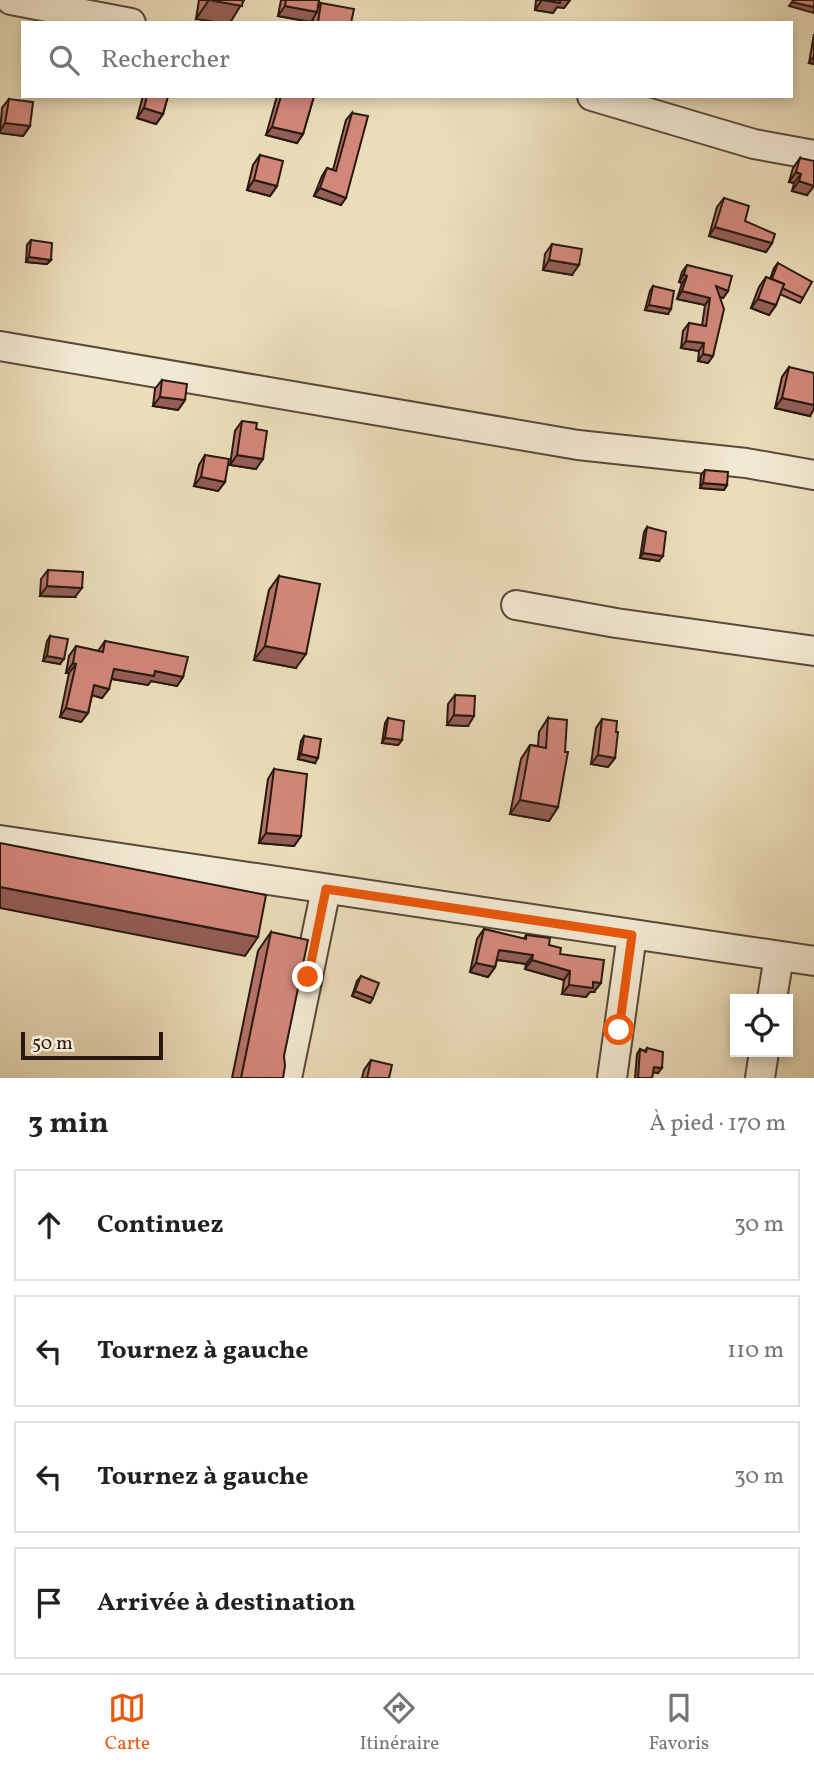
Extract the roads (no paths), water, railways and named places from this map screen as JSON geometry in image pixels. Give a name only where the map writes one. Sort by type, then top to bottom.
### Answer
[{"type":"street","points":[[11,0],[121,21]]},
{"type":"street","points":[[599,98],[754,144],[814,155]]},
{"type":"street","points":[[0,346],[578,445],[746,463],[814,475]]},
{"type":"street","points":[[516,605],[616,623],[814,651]]},
{"type":"street","points":[[0,840],[814,961]]},
{"type":"street","points":[[287,1078],[326,889]]},
{"type":"street","points":[[612,1078],[632,935]]},
{"type":"street","points":[[773,994],[779,956]]},
{"type":"street","points":[[760,1078],[763,1057]]}]
